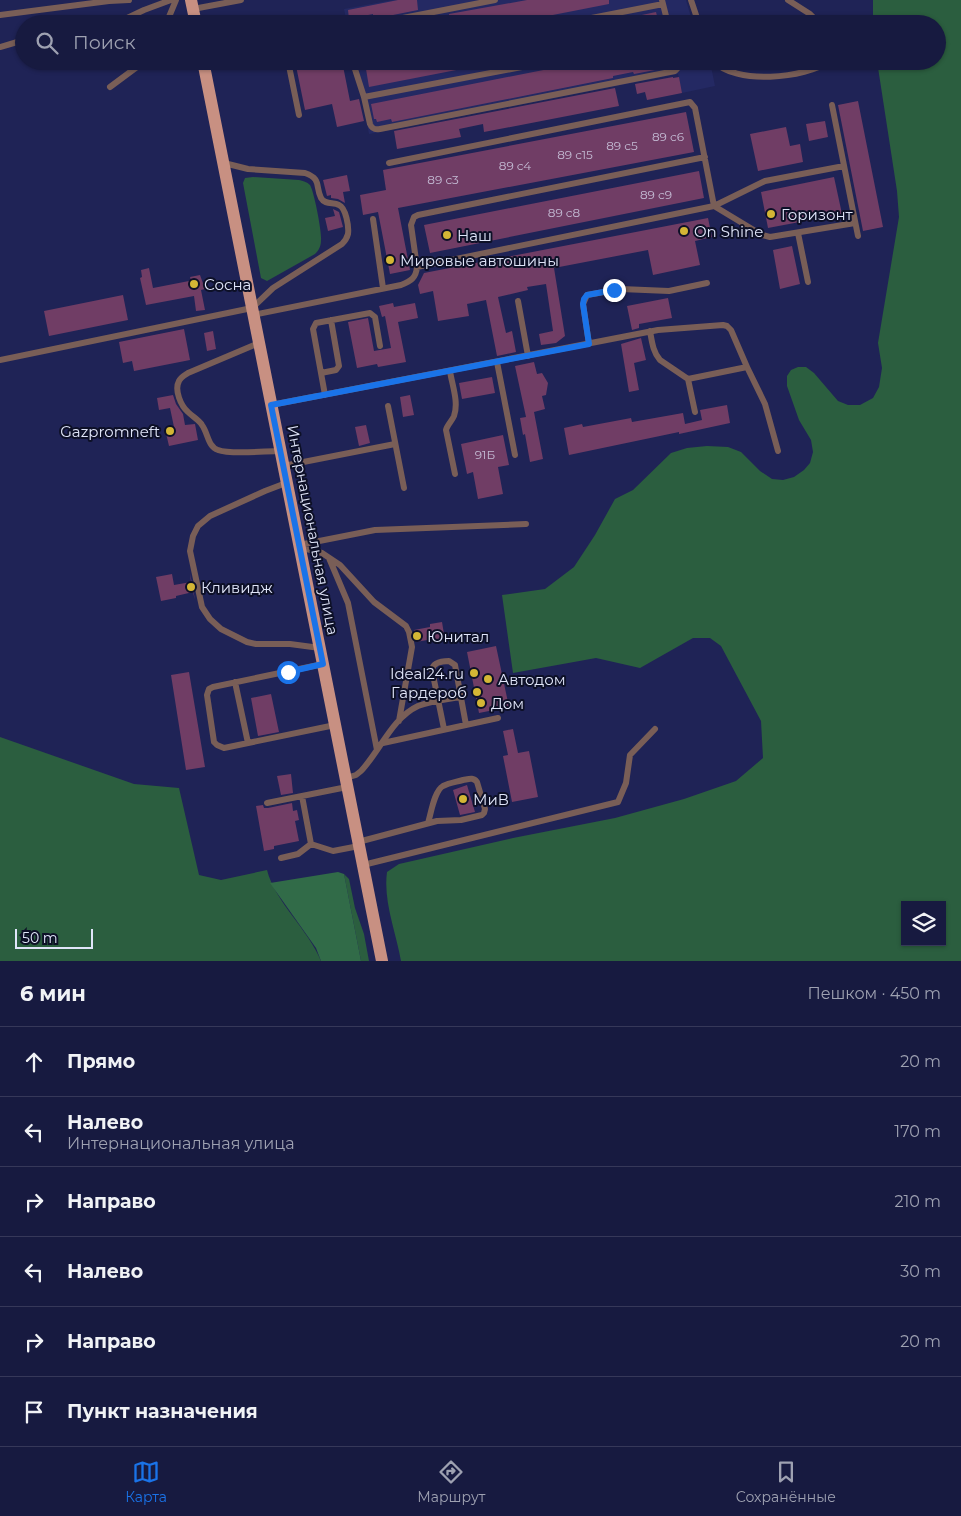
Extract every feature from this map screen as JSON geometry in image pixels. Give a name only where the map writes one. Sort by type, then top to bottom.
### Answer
[{"type":"main road","name":"Интернациональная улица","points":[[205,70],[359,844],[380,961]]},
{"type":"lane","points":[[0,15],[129,0]]},
{"type":"lane","points":[[133,15],[171,0]]},
{"type":"lane","points":[[170,15],[176,0]]},
{"type":"lane","points":[[192,4],[242,0]]},
{"type":"lane","points":[[418,15],[495,0]]},
{"type":"lane","points":[[691,0],[697,15]]},
{"type":"lane","points":[[788,0],[811,15]]},
{"type":"lane","points":[[603,15],[663,2],[666,15]]},
{"type":"lane","points":[[0,47],[15,43]]},
{"type":"lane","points":[[110,87],[134,70]]},
{"type":"lane","points":[[290,70],[299,115]]},
{"type":"lane","points":[[356,70],[370,124],[375,130],[676,70]]},
{"type":"lane","points":[[364,97],[506,70]]},
{"type":"lane","points":[[724,70],[738,75],[758,77],[812,70]]},
{"type":"lane","points":[[389,163],[686,102],[694,104],[696,108],[714,206],[762,235],[770,237],[855,223]]},
{"type":"lane","points":[[832,104],[858,236]]},
{"type":"lane","points":[[0,360],[408,282],[416,275],[417,267],[411,225],[414,217],[418,215],[705,157]]},
{"type":"lane","points":[[224,163],[248,169],[305,173],[312,176],[316,180],[323,201],[340,205],[343,208],[348,231],[346,241],[273,288],[253,312]]},
{"type":"lane","points":[[417,267],[714,206],[759,183],[844,166]]},
{"type":"lane","points":[[373,219],[383,288]]},
{"type":"lane","points":[[798,233],[808,282]]},
{"type":"lane","points":[[589,344],[583,304],[587,295],[621,289],[668,291],[706,283]]},
{"type":"lane","points":[[518,301],[528,356]]},
{"type":"lane","points":[[325,395],[313,329],[316,323],[367,313],[374,314],[380,346]]},
{"type":"lane","points":[[321,373],[336,370],[339,366],[331,320]]},
{"type":"lane","points":[[271,405],[650,331],[723,325],[731,330],[765,404],[778,451]]},
{"type":"lane","points":[[650,331],[656,356],[688,379],[695,412]]},
{"type":"lane","points":[[259,343],[188,373],[180,379],[177,387],[181,404],[187,412],[200,422],[205,429],[210,443],[216,450],[227,452],[280,451]]},
{"type":"lane","points":[[497,362],[515,455]]},
{"type":"lane","points":[[688,379],[748,367]]},
{"type":"lane","points":[[450,371],[456,404],[454,416],[446,430],[455,474]]},
{"type":"lane","points":[[388,406],[404,488]]},
{"type":"lane","points":[[283,466],[395,444]]},
{"type":"lane","points":[[286,483],[210,516],[198,526],[193,536],[190,551],[202,607],[210,619],[221,629],[247,642],[256,644],[290,644],[320,648]]},
{"type":"lane","points":[[299,546],[375,530],[526,524]]},
{"type":"lane","points":[[299,546],[322,553],[340,565],[374,602],[406,626],[412,648],[399,721]]},
{"type":"lane","points":[[329,557],[348,603],[377,750]]},
{"type":"lane","points":[[444,729],[432,670],[432,667],[437,663],[449,661],[455,665],[466,724]]},
{"type":"lane","points":[[323,664],[213,687],[208,691],[207,695],[214,742],[217,746],[224,748],[335,725]]},
{"type":"lane","points":[[235,682],[248,743]]},
{"type":"lane","points":[[267,803],[302,796],[346,782],[361,771],[405,715],[420,705],[460,696]]},
{"type":"lane","points":[[383,742],[498,718]]},
{"type":"lane","points":[[363,865],[618,802],[626,783],[630,756],[655,729]]},
{"type":"lane","points":[[311,844],[333,851],[428,823],[443,820],[469,819],[484,813],[485,809],[478,782],[470,778],[445,784],[440,788],[428,823]]},
{"type":"lane","points":[[302,796],[311,844]]},
{"type":"lane","points":[[281,858],[298,854],[311,844]]},
{"type":"shaded area","points":[[393,0],[686,0],[690,15],[345,15],[344,9]]},
{"type":"shaded area","points":[[357,70],[712,70],[715,86],[682,93],[678,74],[369,134]]},
{"type":"green space","points":[[873,0],[961,0],[961,961],[401,961],[388,905],[386,883],[387,872],[399,864],[513,838],[615,818],[684,799],[736,781],[763,758],[761,721],[721,646],[710,638],[693,638],[640,668],[596,658],[513,673],[502,595],[545,589],[574,567],[615,499],[633,490],[671,453],[687,448],[707,446],[728,447],[741,452],[760,471],[772,479],[783,480],[794,477],[804,470],[810,463],[813,452],[811,440],[799,420],[787,386],[787,376],[791,370],[798,367],[806,367],[814,373],[838,401],[848,405],[860,405],[873,398],[879,387],[882,368],[878,343],[899,217],[897,191],[878,70],[946,70],[946,15],[873,15]]},
{"type":"green space","points":[[245,178],[299,180],[309,184],[314,195],[321,236],[321,244],[315,254],[267,281],[261,278],[243,183]]},
{"type":"green space","points":[[0,737],[134,784],[179,788],[199,875],[221,880],[267,870],[277,893],[308,938],[321,961],[0,961]]},
{"type":"green space","points":[[338,872],[344,874],[361,961],[321,961],[316,948],[270,883]]},
{"type":"green space","points":[[344,874],[349,879],[355,908],[364,934],[369,961],[361,961]]},
{"type":"building","points":[[398,0],[417,0],[418,10],[393,15],[349,15],[348,10]]},
{"type":"building","points":[[527,0],[609,0],[609,4],[553,15],[449,14]]},
{"type":"building","points":[[656,12],[657,15],[642,15]]},
{"type":"building","points":[[297,70],[344,70],[350,101],[359,99],[364,121],[337,127],[332,104],[305,110]]},
{"type":"building","points":[[366,70],[456,70],[369,87]]},
{"type":"building","points":[[543,70],[655,70],[634,74],[633,72],[613,76],[613,78],[392,122],[391,119],[377,122],[374,119],[371,104]]},
{"type":"building","points":[[679,77],[682,93],[647,100],[645,92],[637,94],[635,84]]},
{"type":"building","points":[[615,88],[619,106],[484,132],[483,124],[459,129],[461,137],[397,149],[394,131]]},
{"type":"building","points":[[858,101],[883,227],[863,231],[838,105]]},
{"type":"building","points":[[686,112],[694,152],[398,208],[410,270],[390,274],[378,212],[363,215],[360,195],[386,190],[383,170]]},
{"type":"building","points":[[825,121],[828,137],[809,141],[806,124]]},
{"type":"building","points":[[786,127],[790,146],[800,144],[803,162],[758,171],[750,134]]},
{"type":"building","points":[[699,171],[704,198],[430,253],[424,225]]},
{"type":"building","points":[[347,175],[350,191],[343,192],[345,203],[331,198],[331,195],[327,196],[323,180]]},
{"type":"building","points":[[834,177],[842,214],[768,228],[761,192]]},
{"type":"building","points":[[333,209],[339,212],[343,227],[328,231],[325,218],[335,216]]},
{"type":"building","points":[[708,218],[712,237],[695,241],[700,265],[653,275],[648,250],[554,268],[565,336],[556,343],[541,345],[539,334],[553,331],[546,284],[527,287],[528,290],[498,297],[506,333],[512,331],[516,352],[497,356],[486,300],[467,304],[469,316],[438,321],[433,291],[420,294],[418,285],[424,273]]},
{"type":"building","points":[[792,246],[800,284],[780,289],[773,250]]},
{"type":"building","points":[[149,268],[153,288],[189,281],[191,280],[190,277],[200,275],[205,289],[201,290],[205,310],[196,311],[194,296],[146,305],[140,278],[142,277],[141,270]]},
{"type":"building","points":[[123,295],[128,320],[49,336],[44,311]]},
{"type":"building","points":[[668,298],[672,318],[639,324],[639,328],[632,330],[627,306]]},
{"type":"building","points":[[393,303],[394,307],[415,303],[418,318],[398,322],[406,362],[378,367],[377,364],[357,368],[348,322],[368,318],[374,351],[391,348],[385,316],[382,317],[379,306]]},
{"type":"building","points":[[184,329],[190,360],[134,371],[132,361],[123,363],[119,342]]},
{"type":"building","points":[[213,331],[216,349],[207,351],[204,333]]},
{"type":"building","points":[[641,338],[646,360],[634,363],[639,390],[629,392],[621,344]]},
{"type":"building","points":[[534,362],[537,374],[542,373],[548,383],[546,395],[542,396],[545,409],[534,412],[543,459],[530,462],[520,418],[526,417],[515,366]]},
{"type":"building","points":[[492,377],[495,393],[462,399],[459,383]]},
{"type":"building","points":[[173,395],[176,404],[183,414],[185,425],[195,424],[198,440],[169,446],[165,429],[174,427],[170,408],[159,410],[157,398]]},
{"type":"building","points":[[410,395],[414,415],[403,417],[400,397]]},
{"type":"building","points":[[727,405],[730,423],[569,455],[564,428],[582,424],[583,427],[631,418],[632,422],[683,413],[685,424],[702,420],[700,410]]},
{"type":"building","points":[[366,425],[370,443],[359,446],[355,427]]},
{"type":"building","points":[[503,435],[509,465],[498,467],[503,494],[478,499],[473,472],[467,474],[461,444]]},
{"type":"building","points":[[190,573],[195,600],[193,592],[161,601],[156,577],[172,574],[174,585],[191,582]]},
{"type":"building","points":[[442,622],[445,640],[433,642],[433,639],[416,642],[414,630],[430,627],[430,624]]},
{"type":"building","name":"Автодом","points":[[496,646],[509,707],[479,713],[467,652]]},
{"type":"building","points":[[189,672],[205,767],[186,770],[171,675]]},
{"type":"building","points":[[271,694],[279,732],[258,736],[251,698]]},
{"type":"building","points":[[513,729],[518,753],[529,751],[538,797],[512,802],[503,756],[508,755],[503,731]]},
{"type":"building","points":[[291,774],[293,793],[281,795],[277,776]]},
{"type":"building","points":[[467,785],[475,812],[460,815],[453,790]]},
{"type":"building","points":[[292,803],[293,811],[297,810],[299,820],[295,821],[299,841],[274,846],[274,849],[264,851],[256,806],[263,805],[264,808],[268,808]]},
{"type":"place","name":"Горизонт","points":[[771,214]]},
{"type":"place","name":"On Shine","points":[[684,231]]},
{"type":"place","name":"Наш","points":[[447,235]]},
{"type":"place","name":"Мировые автошины","points":[[390,260]]},
{"type":"place","name":"Сосна","points":[[194,284]]},
{"type":"place","name":"Gazpromneft","points":[[170,431]]},
{"type":"place","name":"Кливидж","points":[[191,587]]},
{"type":"place","name":"Юнитал","points":[[417,636]]},
{"type":"place","name":"Ideal24.ru","points":[[474,673]]},
{"type":"place","name":"Автодом","points":[[488,679]]},
{"type":"place","name":"Гардероб","points":[[477,692]]},
{"type":"place","name":"Дом","points":[[481,703]]},
{"type":"place","name":"МиВ","points":[[463,799]]},
{"type":"route","points":[[288,672],[323,664],[271,405],[589,344],[583,304],[584,299],[587,295],[614,290]]}]
